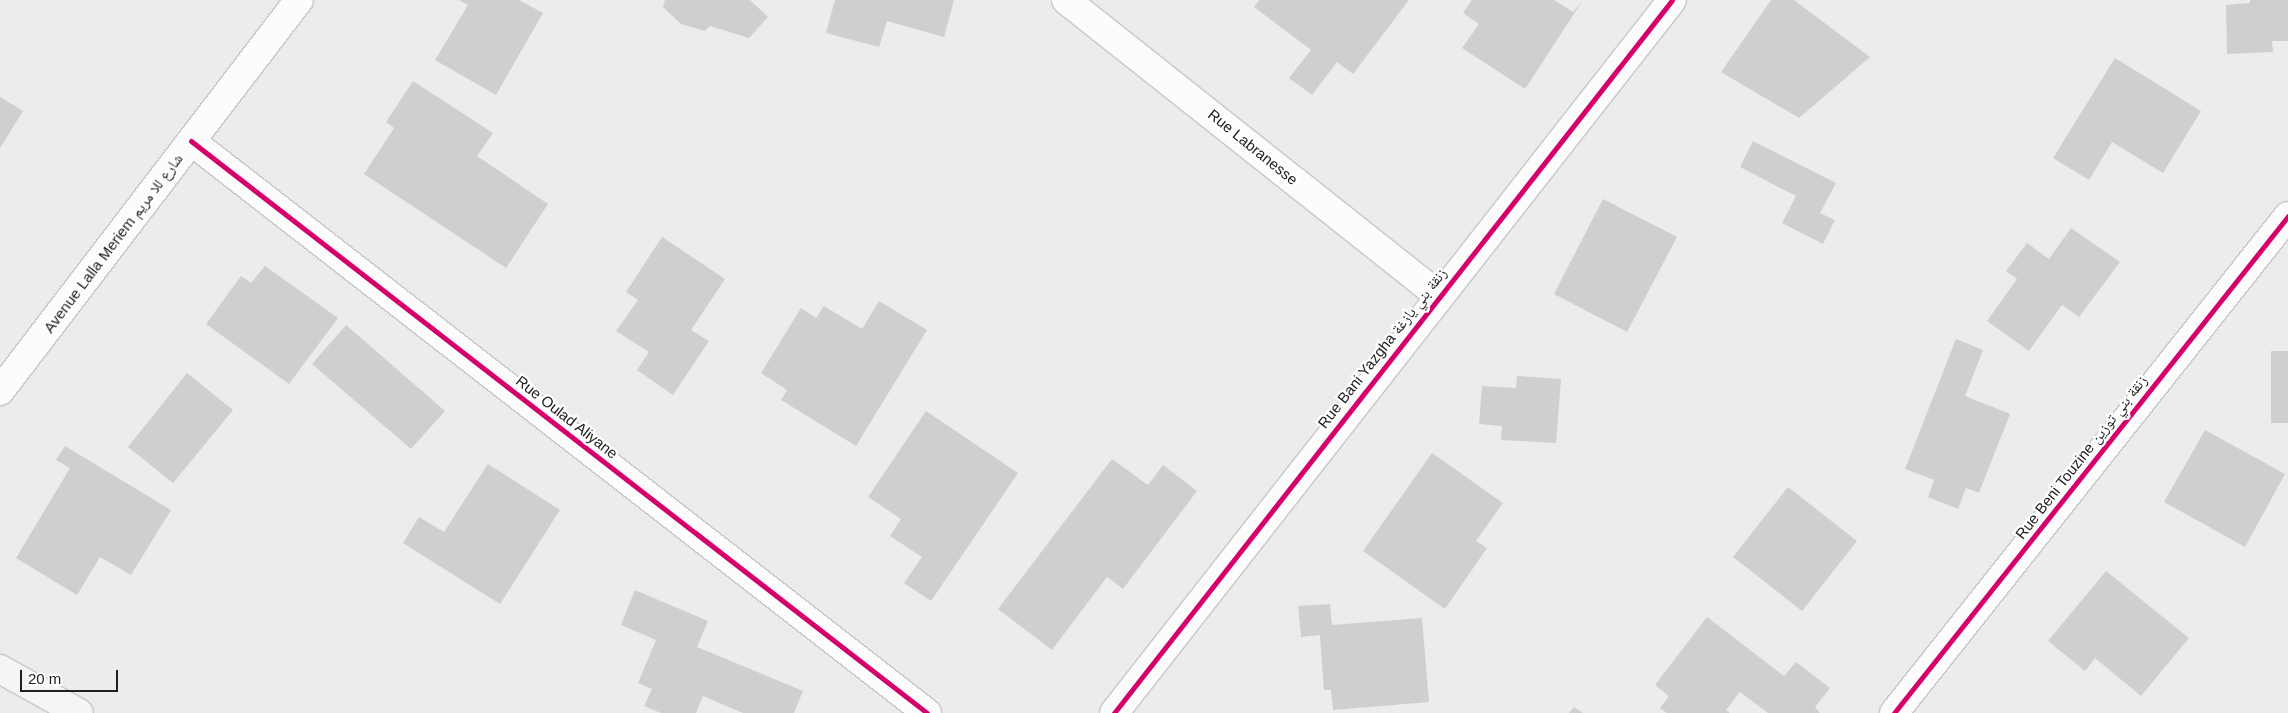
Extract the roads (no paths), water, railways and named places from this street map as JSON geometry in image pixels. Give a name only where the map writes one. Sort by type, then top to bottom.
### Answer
[{"type":"main road","points":[[0,669],[79,713]]},
{"type":"street","name":"Avenue Lalla Meriem شارع للا مريم","points":[[0,391],[299,0]]},
{"type":"street","name":"Rue Labranesse","points":[[1066,0],[1439,296]]},
{"type":"street","name":"Rue Bani Yazgha زنقة بني يازغة","points":[[1114,713],[1672,0]]},
{"type":"street","name":"Rue Oulad Aliyane","points":[[191,141],[927,713]]},
{"type":"street","name":"Rue Beni Touzine زنقة بني توزين","points":[[1894,713],[2288,216]]}]
